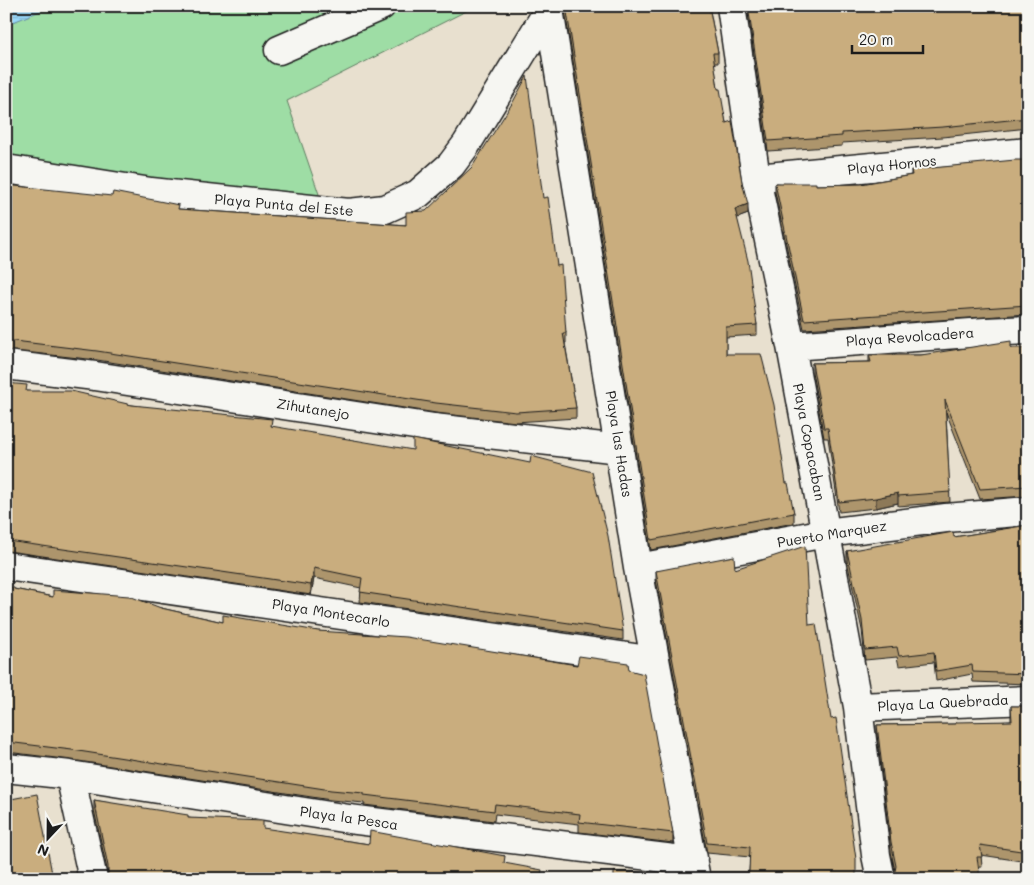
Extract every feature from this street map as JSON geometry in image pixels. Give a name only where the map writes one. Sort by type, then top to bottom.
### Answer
[{"type":"street","points":[[375,6],[279,50],[381,6]]},
{"type":"street","name":"Playa Copacaban","points":[[731,6],[756,178],[791,346],[858,708],[876,855],[881,879]]},
{"type":"street","name":"Playa Punta del Este","points":[[6,169],[151,192],[349,213],[385,209],[418,194],[451,165],[466,145],[550,7]]},
{"type":"street","name":"Playa las Hadas","points":[[550,7],[638,568],[694,868]]},
{"type":"street","name":"Playa Hornos","points":[[756,178],[1028,152]]},
{"type":"street","name":"Playa Revolcadera","points":[[791,346],[1028,330]]},
{"type":"street","name":"Zihutanejo","points":[[6,366],[105,378],[434,428],[620,449]]},
{"type":"street","name":"Puerto Marquez","points":[[638,568],[826,533],[946,518],[1028,511]]},
{"type":"street","name":"Playa Montecarlo","points":[[6,566],[655,661]]},
{"type":"street","name":"Playa La Quebrada","points":[[858,708],[1028,700]]},
{"type":"street","name":"Playa la Pesca","points":[[6,768],[70,775],[349,819],[674,859],[694,868]]},
{"type":"street","points":[[70,775],[93,879]]},
{"type":"green space","points":[[49,6],[476,6],[287,101],[321,200],[6,163],[6,25]]},
{"type":"water","points":[[6,6],[47,6],[40,11],[6,25]]},
{"type":"building","points":[[566,6],[709,6],[718,53],[713,53],[718,89],[720,89],[726,123],[732,121],[742,182],[748,204],[735,209],[748,261],[757,325],[726,327],[726,354],[761,354],[774,405],[786,483],[788,483],[794,513],[651,540]]},
{"type":"building","points":[[748,6],[1028,6],[1028,118],[943,127],[842,133],[842,136],[768,141]]},
{"type":"building","points":[[527,76],[543,198],[548,197],[557,266],[561,265],[566,333],[563,333],[576,408],[516,412],[436,403],[97,351],[6,340],[6,185],[112,196],[113,192],[179,205],[178,209],[406,225],[406,212],[426,211],[472,167]]},
{"type":"building","points":[[1028,160],[1028,305],[804,320],[775,183],[816,183],[816,185],[861,184],[912,175],[911,170]]},
{"type":"building","points":[[1011,341],[1011,348],[1028,348],[1028,486],[980,489],[945,400],[950,492],[898,496],[898,493],[876,498],[839,502],[828,428],[824,428],[812,363],[871,362],[869,355],[921,355]]},
{"type":"building","points":[[6,383],[27,385],[26,391],[71,391],[132,405],[272,419],[271,426],[413,450],[413,439],[530,463],[531,456],[592,472],[608,536],[623,631],[360,592],[362,578],[314,568],[311,585],[6,541]]},
{"type":"building","points":[[1028,525],[1028,674],[973,672],[972,665],[936,671],[934,652],[899,656],[897,647],[865,650],[862,620],[847,551],[953,532],[954,537]]},
{"type":"building","points":[[805,546],[809,625],[816,624],[831,719],[836,718],[856,859],[856,879],[707,879],[711,872],[749,872],[750,847],[707,843],[656,571],[734,556],[735,569]]},
{"type":"building","points":[[6,586],[53,597],[53,590],[129,596],[161,608],[223,622],[223,615],[318,631],[406,637],[577,665],[579,656],[628,663],[629,670],[644,674],[673,833],[579,822],[580,814],[495,804],[494,811],[364,795],[364,793],[331,790],[72,750],[7,742]]},
{"type":"building","points":[[1011,706],[1028,706],[1028,852],[980,845],[982,857],[977,857],[980,879],[895,879],[896,866],[891,842],[877,725],[1012,721]]},
{"type":"building","points":[[37,794],[53,879],[6,879],[6,800]]},
{"type":"building","points":[[94,800],[188,815],[188,818],[263,821],[263,828],[369,844],[370,831],[505,856],[504,863],[542,870],[541,874],[583,879],[105,879],[108,873],[108,866]]},
{"type":"building","points":[[614,872],[637,872],[665,877],[665,879],[614,879]]}]
